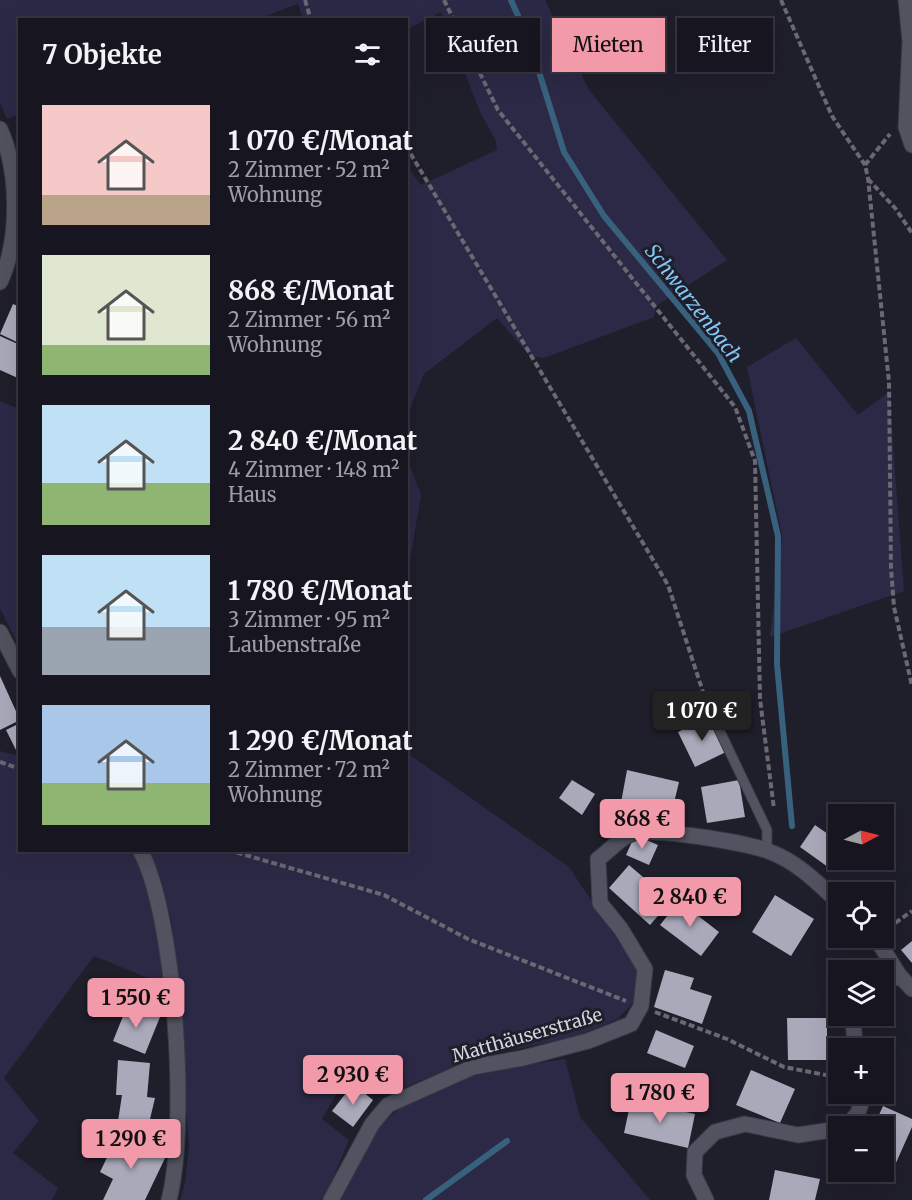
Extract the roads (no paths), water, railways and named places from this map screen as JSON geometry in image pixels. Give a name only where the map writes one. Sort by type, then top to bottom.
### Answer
[{"type":"street","points":[[906,0],[910,41],[906,127],[912,145]]},
{"type":"street","points":[[0,129],[13,182],[14,239],[0,282]]},
{"type":"street","points":[[0,632],[18,667]]},
{"type":"street","name":"Matthäuserstraße","points":[[331,1200],[372,1124],[388,1105],[474,1067],[524,1058],[599,1037],[631,1024],[641,1006],[645,969],[621,929],[600,903],[598,859],[632,833],[664,831],[767,850]]},
{"type":"street","points":[[767,850],[791,862],[828,892]]},
{"type":"street","points":[[141,852],[160,903],[172,999],[179,1118],[175,1175],[168,1200]]},
{"type":"street","points":[[882,948],[899,975],[912,989]]},
{"type":"street","points":[[894,978],[899,975]]},
{"type":"street","points":[[704,1190],[694,1175],[694,1152],[715,1132],[745,1124],[798,1135],[828,1130]]},
{"type":"lane","points":[[707,704],[767,831],[767,850]]},
{"type":"waterway","name":"Schwarzenbach","points":[[511,0],[530,43],[564,152],[604,216],[718,353],[749,411],[778,536],[777,664],[792,826]]},
{"type":"waterway","points":[[426,1200],[507,1141]]}]
